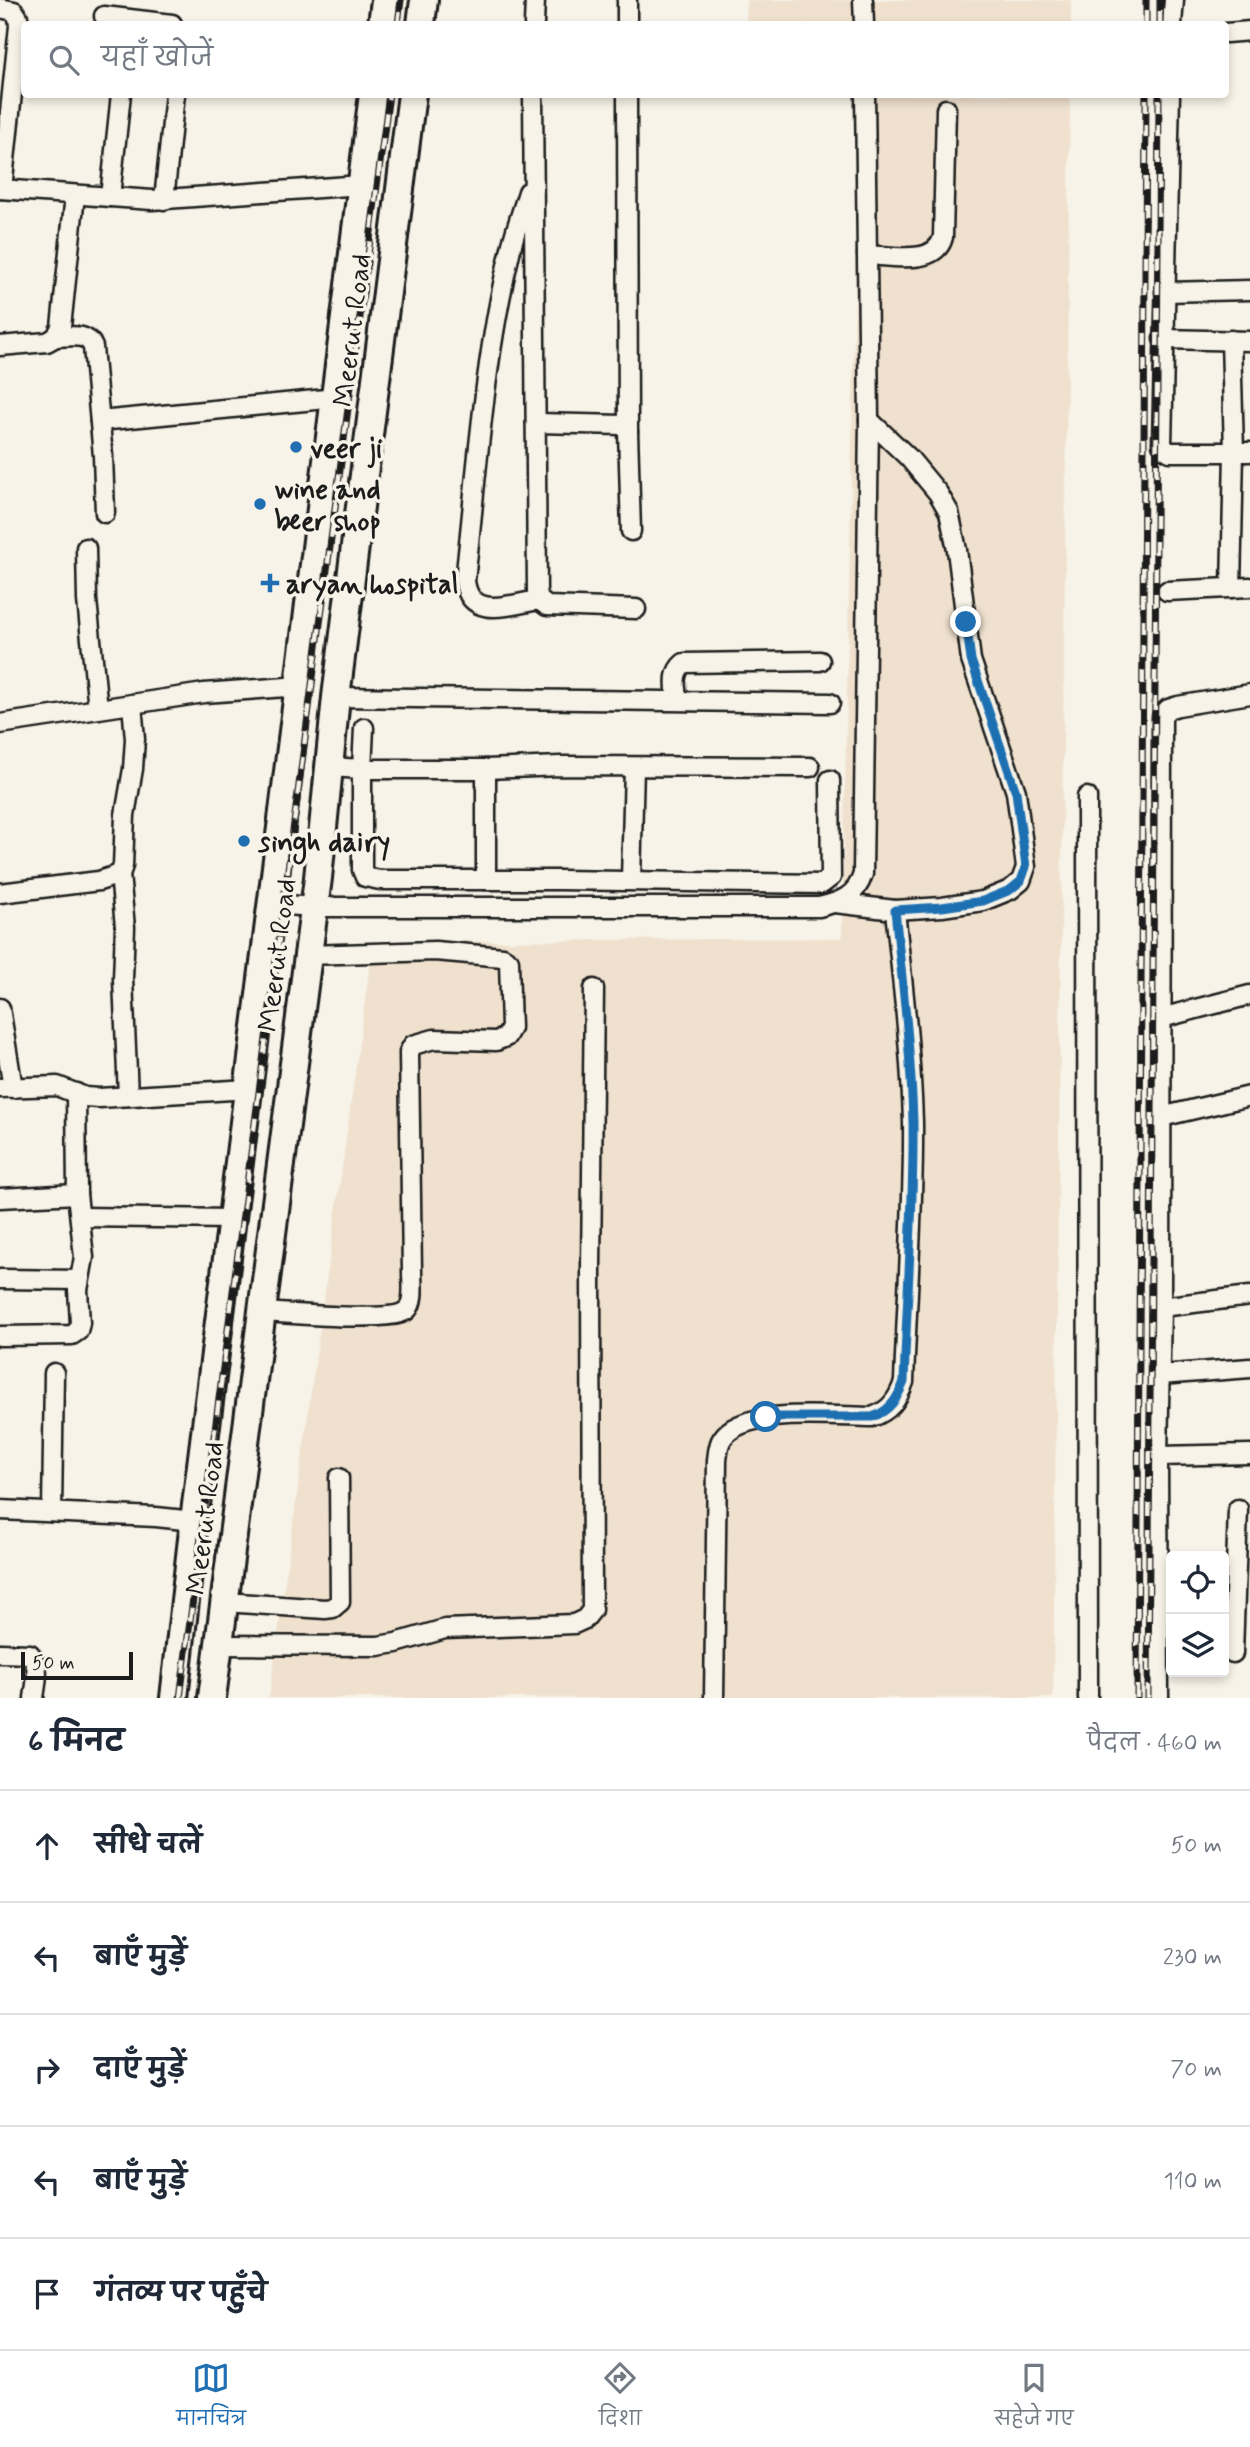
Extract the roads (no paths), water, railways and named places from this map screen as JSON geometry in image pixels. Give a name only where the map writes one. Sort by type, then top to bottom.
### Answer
[{"type":"highway","points":[[382,21],[385,0]]},
{"type":"highway","points":[[421,21],[424,0]]},
{"type":"highway","name":"Meerut Road","points":[[174,1698],[373,98]]},
{"type":"highway","name":"Meerut Road","points":[[212,1698],[309,955],[336,697],[411,98]]},
{"type":"street","points":[[534,21],[535,0]]},
{"type":"street","points":[[627,0],[627,21]]},
{"type":"street","points":[[863,0],[864,21]]},
{"type":"street","points":[[1172,21],[1174,0]]},
{"type":"street","points":[[0,8],[14,11],[19,26],[1,189],[164,200],[362,184]]},
{"type":"street","points":[[104,16],[124,21]]},
{"type":"street","points":[[1229,33],[1250,31]]},
{"type":"street","points":[[110,197],[121,98]]},
{"type":"street","points":[[164,200],[176,98]]},
{"type":"street","points":[[533,98],[536,565],[539,600]]},
{"type":"street","points":[[627,98],[631,531]]},
{"type":"street","points":[[835,904],[852,895],[860,886],[863,874],[869,420],[865,98]]},
{"type":"street","points":[[1170,98],[1162,444],[1165,449],[1181,452],[1242,452]]},
{"type":"street","points":[[867,255],[919,256],[933,254],[941,247],[946,109]]},
{"type":"street","points":[[534,175],[510,252],[499,311],[484,405],[465,581],[466,593],[473,602],[483,607],[539,600],[547,606],[636,609]]},
{"type":"street","points":[[56,337],[61,327],[75,195]]},
{"type":"street","points":[[1165,292],[1250,290]]},
{"type":"street","points":[[0,346],[47,342],[56,337],[85,336],[90,340],[93,347],[100,421],[105,513]]},
{"type":"street","points":[[1163,339],[1250,341]]},
{"type":"street","points":[[1231,341],[1242,452],[1231,588]]},
{"type":"street","points":[[100,421],[336,398]]},
{"type":"street","points":[[272,904],[314,907],[819,907],[835,904],[895,910],[983,901],[1010,890],[1021,881],[1026,867],[1016,792],[971,660],[956,541],[949,512],[938,493],[909,458],[869,420]]},
{"type":"street","points":[[536,423],[614,423],[623,425],[628,431]]},
{"type":"street","points":[[86,548],[87,600],[98,709]]},
{"type":"street","points":[[1167,591],[1250,587]]},
{"type":"street","points":[[677,700],[676,677],[678,668],[684,663],[820,661]]},
{"type":"street","points":[[0,724],[204,693],[300,687]]},
{"type":"street","points":[[1159,1698],[1165,1652],[1158,1457],[1161,1307],[1162,716],[1168,709],[1178,706],[1250,694]]},
{"type":"street","points":[[336,697],[830,703]]},
{"type":"street","points":[[128,1096],[122,979],[125,927],[120,874],[123,866],[125,815],[133,769],[135,739],[132,704]]},
{"type":"street","points":[[364,728],[360,858],[365,877],[380,880],[631,880],[815,885],[827,882],[831,877],[830,780]]},
{"type":"street","points":[[329,767],[810,767]]},
{"type":"street","points":[[631,880],[634,767]]},
{"type":"street","points":[[486,769],[486,880]]},
{"type":"street","points":[[1087,797],[1088,1698]]},
{"type":"street","points":[[0,893],[99,881],[120,874]]},
{"type":"street","points":[[714,1698],[717,1460],[723,1437],[746,1422],[766,1417],[872,1417],[882,1414],[892,1405],[904,1382],[913,1205],[913,1119],[895,910]]},
{"type":"street","points":[[263,1312],[371,1317],[401,1314],[409,1308],[412,1302],[412,1273],[409,1052],[413,1045],[434,1039],[496,1041],[506,1037],[511,1028],[509,961],[503,957],[435,951],[309,955]]},
{"type":"street","points":[[220,1645],[378,1646],[445,1629],[574,1624],[585,1619],[592,1610],[591,1268],[594,989]]},
{"type":"street","points":[[1161,1018],[1250,995]]},
{"type":"street","points":[[0,1008],[6,1088],[57,1086],[92,1097],[249,1089]]},
{"type":"street","points":[[0,1336],[72,1335],[78,1331],[79,1280],[85,1257],[77,1194],[76,1093]]},
{"type":"street","points":[[1161,1117],[1250,1096]]},
{"type":"street","points":[[0,1198],[77,1194]]},
{"type":"street","points":[[80,1217],[232,1219]]},
{"type":"street","points":[[0,1279],[79,1280]]},
{"type":"street","points":[[1161,1307],[1250,1296]]},
{"type":"street","points":[[1160,1375],[1250,1368]]},
{"type":"street","points":[[52,1512],[54,1373]]},
{"type":"street","points":[[1158,1457],[1250,1454]]},
{"type":"street","points":[[225,1602],[325,1609],[333,1608],[340,1602],[339,1478]]},
{"type":"street","points":[[1236,1653],[1238,1509]]},
{"type":"street","points":[[0,1510],[194,1521]]},
{"type":"street","points":[[0,1653],[30,1654],[36,1660],[34,1698]]},
{"type":"railway","points":[[398,21],[401,0]]},
{"type":"railway","points":[[1146,0],[1146,21]]},
{"type":"railway","points":[[1160,0],[1160,21]]},
{"type":"railway","points":[[180,1698],[388,98]]},
{"type":"railway","points":[[1137,1698],[1146,98]]},
{"type":"railway","points":[[1148,1698],[1159,98]]},
{"type":"place","name":"veer ji","points":[[296,447]]},
{"type":"place","name":"wine and beer shop","points":[[260,504]]},
{"type":"place","name":"aryan hospital","points":[[270,583]]},
{"type":"place","name":"singh dairy","points":[[244,841]]}]
